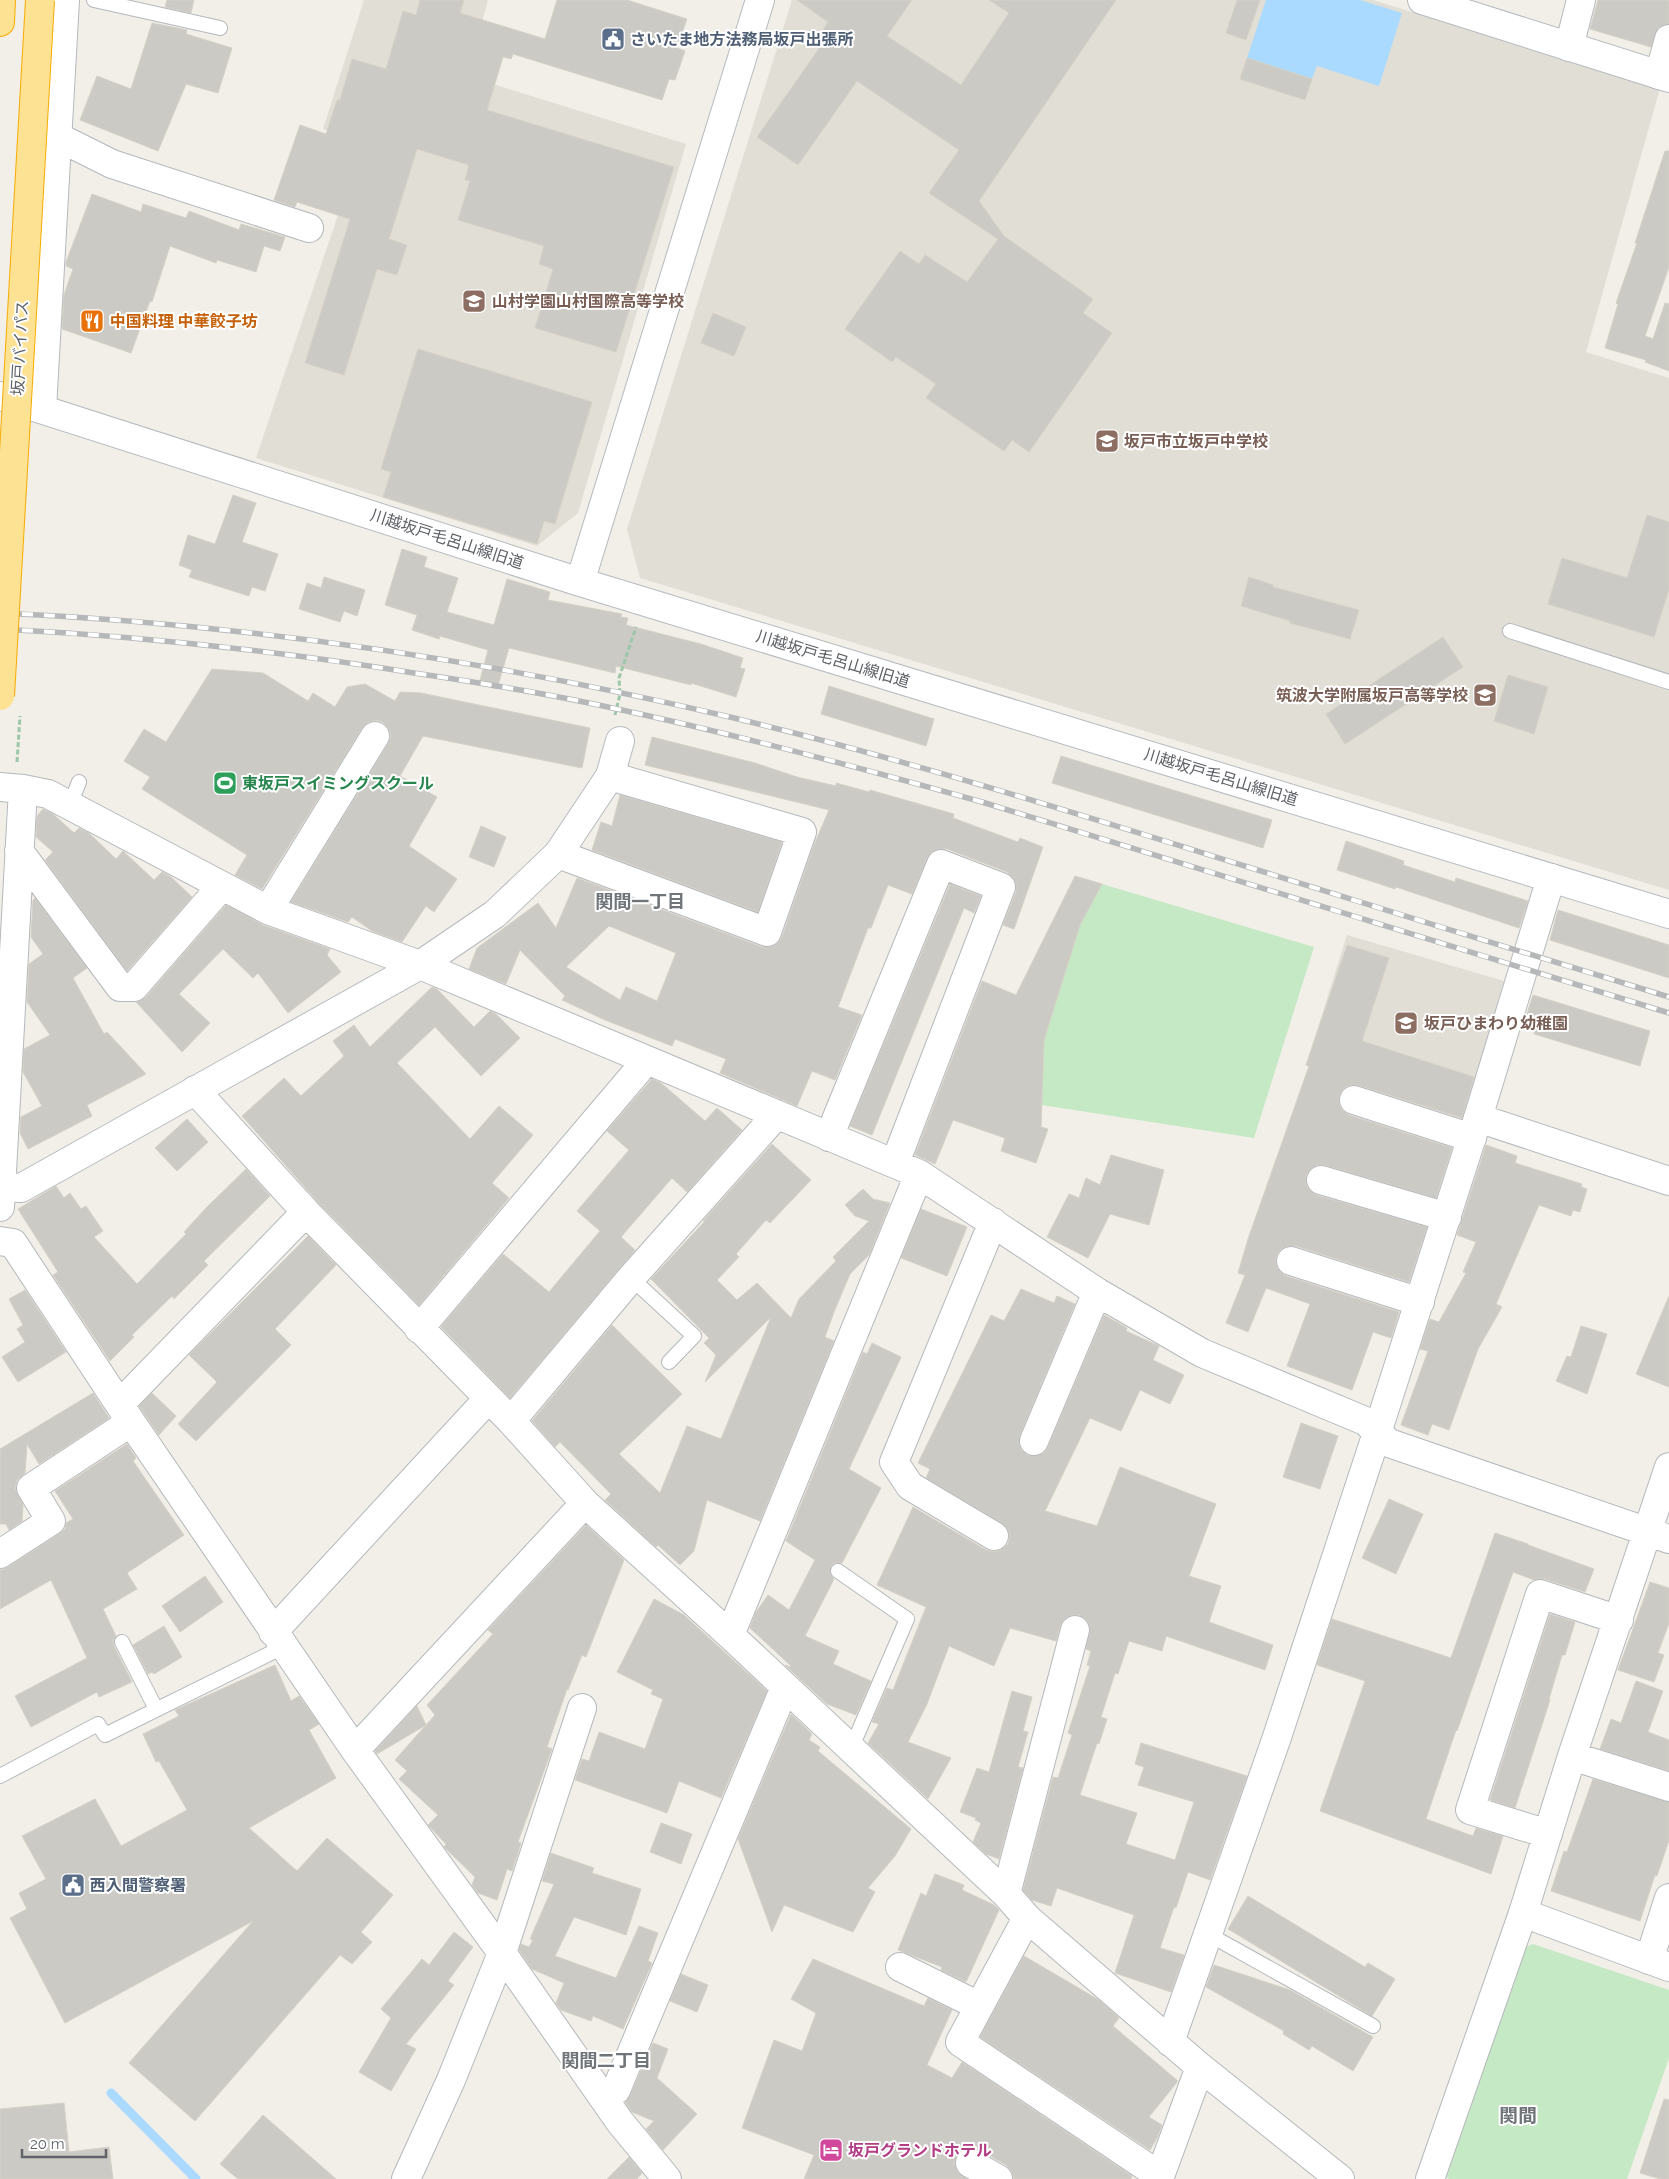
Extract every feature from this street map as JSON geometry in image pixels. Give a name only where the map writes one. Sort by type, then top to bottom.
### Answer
[{"type":"highway","points":[[0,22],[1,0]]},
{"type":"highway","name":"坂戸バイパス","points":[[0,696],[40,0]]},
{"type":"street","points":[[42,408],[65,0]]},
{"type":"street","points":[[580,582],[760,0]]},
{"type":"street","points":[[1569,47],[1581,0]]},
{"type":"street","points":[[1437,2],[1664,77],[1669,39]]},
{"type":"street","points":[[58,137],[112,164],[309,228]]},
{"type":"street","name":"川越坂戸毛呂山線旧道","points":[[0,396],[580,582],[1669,914]]},
{"type":"street","points":[[268,910],[375,736]]},
{"type":"street","points":[[620,741],[610,776],[558,854],[495,914],[420,965],[21,1188],[1,1197],[2,1116],[19,852],[13,780],[48,794],[74,794],[221,886],[268,910],[420,965],[907,1169],[993,1222],[1097,1292],[1202,1353],[1365,1421],[1389,1443],[1659,1536]]},
{"type":"street","points":[[558,854],[767,932],[802,832],[610,776]]},
{"type":"street","points":[[19,852],[120,987],[134,987],[221,886]]},
{"type":"street","points":[[730,1635],[907,1169],[1001,886],[941,864],[829,1137]]},
{"type":"street","points":[[1170,2042],[1276,1740],[1420,1302],[1551,878]]},
{"type":"street","points":[[419,1329],[644,1060]]},
{"type":"street","points":[[194,1090],[306,1212],[511,1421],[586,1503],[730,1635],[1006,1894],[1027,1918],[1170,2042],[1327,2174]]},
{"type":"street","points":[[1354,1100],[1475,1128],[1669,1181]]},
{"type":"street","points":[[511,1421],[631,1278],[771,1121],[774,1113]]},
{"type":"street","points":[[1321,1180],[1447,1217]]},
{"type":"street","points":[[0,1554],[51,1521],[31,1488],[125,1413],[306,1212]]},
{"type":"street","points":[[993,1222],[894,1462],[910,1486],[994,1536]]},
{"type":"street","points":[[0,1241],[14,1244],[278,1640],[502,1953],[620,2122],[667,2179]]},
{"type":"street","points":[[1292,1261],[1420,1302]]},
{"type":"street","points":[[1034,1441],[1097,1292]]},
{"type":"street","points":[[278,1640],[488,1399]]},
{"type":"street","points":[[1430,2179],[1523,1913],[1572,1756],[1619,1620],[1659,1536],[1669,1467]]},
{"type":"street","points":[[355,1750],[586,1503]]},
{"type":"street","points":[[1548,1834],[1470,1810],[1540,1594],[1619,1620]]},
{"type":"street","points":[[1006,1894],[1075,1630]]},
{"type":"street","points":[[603,2097],[616,2090],[785,1687]]},
{"type":"street","points":[[406,2179],[451,2080],[502,1953],[582,1708]]},
{"type":"street","points":[[1572,1756],[1669,1787]]},
{"type":"street","points":[[1523,1913],[1659,1964],[1669,1898]]},
{"type":"street","points":[[1027,1918],[960,2042],[1159,2177],[1200,2067]]},
{"type":"street","points":[[900,1967],[979,2006]]},
{"type":"street","points":[[970,2163],[998,2179]]},
{"type":"lane","points":[[94,0],[220,28]]},
{"type":"lane","points":[[1510,631],[1669,682]]},
{"type":"lane","points":[[631,1278],[694,1336],[669,1362]]},
{"type":"lane","points":[[838,1571],[907,1620],[851,1749]]},
{"type":"lane","points":[[0,1776],[98,1724],[106,1735],[278,1640]]},
{"type":"lane","points":[[122,1642],[156,1709]]},
{"type":"lane","points":[[1208,1934],[1373,2026]]},
{"type":"path","points":[[620,741],[611,730],[620,694],[619,678],[637,625]]},
{"type":"path","points":[[13,780],[20,714]]},
{"type":"shaded area","name":"山村学園山村国際高等学校","points":[[364,0],[488,0],[467,76],[686,144],[578,513],[537,546],[256,458],[363,141],[323,129]]},
{"type":"shaded area","name":"坂戸市立坂戸中学校","points":[[792,0],[1373,0],[1660,88],[1586,352],[1669,378],[1669,890],[640,578],[627,529]]},
{"type":"shaded area","name":"坂戸ひまわり幼稚園","points":[[1347,935],[1504,981],[1467,1109],[1454,1116],[1306,1065]]},
{"type":"green space","points":[[1102,884],[1314,947],[1254,1138],[1042,1105],[1044,1040],[1080,925]]},
{"type":"green space","points":[[1533,1944],[1669,1990],[1669,2058],[1627,2179],[1449,2179],[1445,2176],[1524,1948]]},
{"type":"water","points":[[1266,0],[1360,0],[1402,13],[1379,86],[1317,66],[1312,79],[1247,58]]},
{"type":"building","points":[[167,0],[194,0],[191,13],[165,7]]},
{"type":"building","points":[[420,0],[464,0],[460,13],[545,39],[557,0],[627,0],[687,19],[677,48],[685,51],[675,80],[669,79],[662,100],[513,54],[511,59],[503,57],[487,110],[674,167],[616,352],[535,328],[553,269],[539,264],[544,246],[458,220],[470,181],[465,180],[469,165],[417,149],[389,239],[407,245],[397,275],[377,269],[344,375],[305,363],[350,219],[297,202],[295,207],[274,200],[300,125],[326,134],[337,100],[340,100],[352,59],[386,69],[403,11],[416,15]]},
{"type":"building","points":[[797,0],[912,0],[887,36],[961,85],[1009,13],[989,0],[1116,0],[979,201],[1004,236],[1093,299],[1083,313],[1112,333],[1029,452],[1012,440],[1004,451],[926,398],[936,384],[896,357],[892,362],[845,329],[900,251],[919,264],[925,255],[967,282],[998,239],[929,193],[959,150],[857,81],[798,165],[757,137],[823,43],[817,39],[828,22]]},
{"type":"building","points":[[1237,0],[1260,0],[1246,40],[1226,33]]},
{"type":"building","points":[[1598,0],[1669,0],[1669,24],[1658,28],[1651,47],[1590,29]]},
{"type":"building","points":[[152,23],[187,30],[186,34],[232,48],[218,93],[186,84],[158,151],[80,120],[97,76],[131,89]]},
{"type":"building","points":[[1247,58],[1312,79],[1305,100],[1240,79]]},
{"type":"building","points":[[1665,151],[1669,151],[1669,267],[1645,336],[1653,339],[1665,303],[1669,304],[1669,371],[1645,362],[1646,360],[1605,348],[1618,304],[1616,303],[1637,243],[1635,243]]},
{"type":"building","points":[[92,194],[141,212],[143,204],[186,218],[189,211],[239,230],[241,224],[285,237],[280,251],[264,246],[256,272],[217,260],[216,263],[170,246],[152,302],[150,301],[131,353],[62,329],[64,295],[73,269],[66,266],[66,262]]},
{"type":"building","points":[[713,313],[746,327],[734,356],[701,343]]},
{"type":"building","points":[[418,349],[592,402],[555,524],[544,521],[537,544],[383,497],[391,472],[381,469]]},
{"type":"building","points":[[233,495],[256,503],[242,542],[278,554],[265,591],[252,587],[249,596],[189,577],[192,570],[179,565],[188,535],[215,544]]},
{"type":"building","points":[[1647,515],[1669,522],[1669,589],[1654,637],[1548,604],[1562,558],[1627,578]]},
{"type":"building","points":[[402,549],[427,557],[424,567],[458,578],[447,612],[494,625],[507,579],[550,592],[548,600],[622,614],[621,617],[628,618],[626,625],[701,644],[743,658],[740,668],[745,669],[736,697],[691,683],[691,685],[616,666],[615,673],[509,648],[497,689],[479,684],[488,650],[440,636],[439,639],[412,630],[417,615],[385,605]]},
{"type":"building","points":[[324,577],[365,590],[357,616],[344,611],[340,622],[299,609],[307,583],[321,588]]},
{"type":"building","points":[[1249,577],[1273,585],[1273,587],[1359,610],[1350,639],[1290,623],[1290,621],[1241,606]]},
{"type":"building","points":[[1443,637],[1463,667],[1345,744],[1326,714]]},
{"type":"building","points":[[212,669],[263,673],[308,701],[313,693],[335,707],[347,687],[365,684],[395,701],[400,692],[421,693],[590,728],[582,768],[423,736],[400,776],[437,797],[409,846],[457,879],[434,912],[426,906],[402,942],[372,931],[352,917],[348,922],[291,902],[388,744],[391,737],[389,729],[383,722],[376,720],[368,722],[362,728],[262,889],[235,875],[247,855],[142,789],[150,777],[124,761],[144,729],[166,742]]},
{"type":"building","points":[[1508,675],[1548,687],[1534,734],[1494,721]]},
{"type":"building","points":[[829,686],[934,719],[926,746],[821,714]]},
{"type":"building","points":[[652,737],[755,763],[797,777],[836,786],[836,783],[869,792],[870,790],[954,814],[953,818],[1018,842],[1020,838],[1043,847],[1014,929],[1003,925],[1016,892],[1016,884],[1013,877],[1007,872],[947,849],[938,849],[931,852],[912,894],[888,885],[871,928],[868,928],[838,1007],[862,1015],[835,1080],[812,1071],[797,1106],[720,1073],[726,1059],[675,1039],[672,1046],[605,1020],[562,1000],[565,996],[520,950],[506,984],[469,969],[477,948],[538,903],[556,928],[577,878],[762,947],[770,947],[777,944],[782,937],[814,845],[829,810],[645,765]],"holes":[[[609,926],[676,953],[657,1001],[626,987],[620,1000],[566,967]]]},
{"type":"building","points":[[1061,756],[1272,820],[1263,848],[1052,783]]},
{"type":"building","points":[[620,795],[782,842],[758,912],[592,850],[601,822],[612,826]]},
{"type":"building","points":[[43,809],[53,814],[74,833],[79,828],[89,833],[116,859],[123,851],[154,880],[162,872],[171,877],[192,897],[127,971],[45,860],[53,852],[36,837],[37,816]]},
{"type":"building","points":[[481,826],[506,837],[494,867],[469,857]]},
{"type":"building","points":[[1346,841],[1404,861],[1403,865],[1455,882],[1456,878],[1528,901],[1519,928],[1396,887],[1395,889],[1337,870]]},
{"type":"building","points":[[1075,876],[1102,884],[1080,925],[1044,1040],[1041,1127],[1048,1129],[1036,1163],[1001,1151],[1005,1138],[953,1120],[935,1164],[915,1155],[982,981],[1016,995]]},
{"type":"building","points":[[950,884],[981,896],[974,913],[964,908],[872,1135],[850,1126]]},
{"type":"building","points":[[35,898],[87,968],[73,978],[104,1034],[107,1032],[146,1074],[87,1105],[92,1116],[28,1149],[20,1133],[21,1117],[42,1106],[23,1072],[24,1049],[50,1035],[27,1002],[29,964],[43,954],[31,937],[33,900]]},
{"type":"building","points":[[226,905],[263,925],[330,949],[327,955],[341,972],[288,1013],[258,973],[253,978],[223,949],[179,994],[210,1023],[182,1052],[136,1002],[146,997]]},
{"type":"building","points":[[1558,910],[1669,945],[1669,978],[1550,940]]},
{"type":"building","points":[[1347,945],[1389,958],[1362,1041],[1474,1077],[1462,1118],[1358,1085],[1350,1085],[1344,1088],[1339,1096],[1339,1104],[1342,1110],[1349,1115],[1452,1148],[1436,1198],[1325,1165],[1317,1165],[1311,1168],[1306,1175],[1306,1184],[1309,1190],[1316,1195],[1427,1227],[1409,1282],[1296,1246],[1287,1246],[1280,1250],[1276,1256],[1276,1265],[1280,1272],[1286,1276],[1399,1312],[1391,1338],[1373,1332],[1352,1390],[1287,1366],[1310,1304],[1266,1288],[1248,1332],[1226,1323],[1245,1275],[1238,1273],[1248,1239],[1309,1066],[1306,1065]]},
{"type":"building","points":[[432,987],[437,989],[474,1027],[490,1011],[496,1014],[520,1038],[481,1076],[435,1027],[397,1063],[470,1139],[499,1106],[533,1135],[492,1183],[509,1198],[419,1305],[317,1201],[242,1116],[284,1078],[301,1096],[344,1056],[333,1041],[354,1025],[370,1047]]},
{"type":"building","points":[[1533,995],[1650,1031],[1640,1066],[1534,1034],[1538,1020],[1526,1017]]},
{"type":"building","points":[[652,1079],[661,1083],[705,1121],[717,1108],[742,1130],[687,1192],[672,1178],[621,1237],[635,1250],[510,1398],[441,1327],[503,1254],[549,1292],[600,1231],[577,1211],[629,1150],[607,1131]]},
{"type":"building","points":[[187,1119],[208,1142],[177,1171],[155,1148]]},
{"type":"building","points":[[772,1144],[811,1180],[770,1223],[766,1220],[736,1254],[739,1257],[717,1280],[737,1300],[757,1283],[791,1318],[799,1299],[836,1261],[833,1257],[869,1221],[855,1216],[845,1205],[863,1189],[873,1199],[890,1203],[869,1255],[850,1274],[834,1312],[825,1337],[834,1341],[760,1521],[707,1500],[694,1551],[680,1565],[658,1545],[656,1547],[605,1500],[611,1494],[560,1442],[555,1447],[532,1421],[612,1325],[682,1394],[619,1454],[660,1493],[687,1426],[721,1439],[771,1317],[705,1382],[716,1355],[704,1343],[709,1338],[651,1279],[705,1221],[703,1221]]},
{"type":"building","points":[[1486,1145],[1517,1156],[1515,1163],[1582,1184],[1581,1187],[1587,1189],[1580,1212],[1573,1210],[1571,1216],[1539,1205],[1496,1304],[1502,1307],[1478,1349],[1449,1430],[1432,1424],[1428,1435],[1401,1425],[1428,1351],[1420,1349],[1430,1319],[1439,1322],[1466,1273],[1463,1272],[1476,1242],[1457,1235]]},
{"type":"building","points":[[1111,1155],[1164,1170],[1149,1225],[1110,1214],[1088,1258],[1047,1237],[1069,1194],[1079,1198],[1086,1178],[1100,1185]]},
{"type":"building","points":[[246,1169],[270,1196],[204,1261],[208,1265],[174,1299],[172,1296],[132,1335],[134,1337],[110,1361],[53,1275],[58,1272],[18,1209],[56,1186],[64,1198],[70,1193],[81,1209],[86,1206],[103,1231],[94,1237],[137,1284],[186,1234],[184,1232],[207,1207]]},
{"type":"building","points":[[921,1209],[967,1227],[947,1276],[901,1258]]},
{"type":"building","points":[[308,1236],[336,1265],[275,1329],[291,1345],[196,1441],[178,1424],[217,1382],[189,1355]]},
{"type":"building","points":[[1021,1289],[1054,1303],[1057,1296],[1075,1304],[1020,1435],[1019,1443],[1021,1450],[1027,1455],[1036,1456],[1044,1453],[1048,1447],[1104,1315],[1127,1328],[1126,1331],[1159,1346],[1153,1360],[1184,1375],[1170,1404],[1140,1390],[1121,1431],[1090,1418],[1045,1511],[1097,1526],[1120,1467],[1216,1504],[1189,1576],[1221,1586],[1209,1622],[1273,1645],[1265,1670],[1166,1636],[1162,1651],[1129,1641],[1118,1674],[1115,1673],[1101,1717],[1107,1719],[1080,1795],[1137,1813],[1126,1844],[1175,1860],[1194,1802],[1138,1785],[1144,1767],[1135,1764],[1141,1743],[1247,1776],[1210,1880],[1188,1872],[1176,1908],[1174,1907],[1160,1948],[1184,1955],[1171,1992],[1115,1973],[1134,1915],[1057,1888],[1051,1906],[1032,1900],[1023,1890],[1053,1777],[1058,1778],[1072,1735],[1068,1733],[1090,1666],[1087,1665],[1091,1651],[1086,1649],[1090,1626],[1086,1619],[1079,1615],[1071,1615],[1064,1619],[1056,1641],[1010,1628],[994,1666],[949,1646],[927,1704],[908,1742],[951,1758],[928,1799],[868,1743],[879,1724],[872,1722],[887,1688],[893,1690],[926,1607],[877,1585],[913,1507],[986,1550],[994,1552],[1001,1550],[1008,1544],[1010,1536],[1008,1529],[1002,1523],[926,1478],[930,1469],[918,1463],[991,1315],[1004,1321]]},
{"type":"building","points":[[25,1290],[66,1352],[18,1382],[2,1357],[25,1342],[17,1329],[23,1325],[9,1299]]},
{"type":"building","points":[[1669,1296],[1669,1387],[1636,1374]]},
{"type":"building","points":[[1581,1326],[1607,1334],[1587,1394],[1556,1381],[1567,1356],[1571,1357]]},
{"type":"building","points":[[872,1343],[901,1357],[849,1469],[881,1488],[842,1563],[835,1563],[831,1566],[830,1574],[834,1579],[805,1636],[839,1651],[833,1664],[871,1681],[856,1715],[827,1704],[785,1665],[791,1666],[750,1628],[756,1612],[768,1595],[789,1610],[815,1560],[786,1541],[863,1352],[867,1354]]},
{"type":"building","points":[[93,1393],[109,1418],[39,1464],[27,1444],[25,1473],[17,1480],[15,1488],[23,1505],[22,1521],[9,1530],[6,1524],[0,1524],[0,1449]]},
{"type":"building","points":[[152,1393],[176,1416],[159,1435],[139,1406]]},
{"type":"building","points":[[1301,1423],[1338,1436],[1320,1489],[1283,1477]]},
{"type":"building","points":[[127,1444],[136,1458],[133,1461],[184,1535],[127,1573],[137,1589],[103,1609],[116,1636],[113,1641],[114,1646],[132,1682],[99,1697],[97,1692],[31,1727],[15,1696],[87,1658],[51,1580],[0,1609],[0,1570],[8,1567],[59,1534],[65,1529],[66,1523],[73,1519],[55,1491]]},
{"type":"building","points":[[1389,1499],[1423,1514],[1396,1574],[1362,1558]]},
{"type":"building","points":[[586,1525],[624,1560],[586,1657],[582,1655],[567,1689],[547,1747],[552,1749],[518,1842],[521,1843],[512,1871],[507,1869],[497,1900],[478,1893],[472,1885],[475,1877],[444,1847],[446,1844],[428,1825],[438,1815],[399,1779],[407,1771],[395,1760],[435,1715],[427,1705],[493,1634],[488,1630]]},
{"type":"building","points":[[1495,1533],[1594,1569],[1585,1592],[1545,1579],[1534,1580],[1513,1572],[1456,1730],[1426,1819],[1473,1836],[1476,1828],[1503,1836],[1491,1874],[1320,1811],[1365,1681],[1317,1665],[1332,1619],[1451,1658]]},
{"type":"building","points":[[205,1576],[223,1602],[180,1632],[162,1606]]},
{"type":"building","points":[[1650,1582],[1669,1588],[1669,1623],[1658,1653],[1664,1655],[1654,1682],[1618,1670]]},
{"type":"building","points":[[654,1599],[684,1615],[767,1691],[721,1798],[679,1781],[667,1813],[575,1780],[582,1759],[589,1761],[599,1732],[645,1749],[663,1699],[651,1694],[653,1690],[617,1672]]},
{"type":"building","points":[[1550,1614],[1575,1622],[1565,1655],[1562,1655],[1550,1700],[1515,1808],[1490,1800]]},
{"type":"building","points":[[164,1626],[182,1657],[154,1674],[152,1672],[148,1674],[133,1645]]},
{"type":"building","points":[[275,1665],[291,1701],[299,1696],[319,1724],[309,1730],[336,1778],[249,1828],[297,1871],[327,1838],[393,1895],[361,1932],[372,1942],[352,1964],[340,1955],[195,2121],[129,2063],[253,1921],[65,2023],[10,1918],[27,1909],[19,1893],[46,1879],[22,1836],[95,1799],[121,1846],[187,1810],[159,1761],[156,1762],[143,1734],[179,1716],[175,1710]]},
{"type":"building","points":[[1636,1681],[1663,1691],[1648,1732],[1669,1740],[1669,1771],[1600,1749],[1611,1719],[1621,1723]]},
{"type":"building","points":[[1012,1691],[1032,1697],[1023,1731],[1028,1732],[1018,1767],[1023,1768],[999,1859],[986,1854],[973,1842],[981,1823],[975,1820],[976,1818],[960,1812],[977,1768],[989,1772]]},
{"type":"building","points":[[417,1706],[426,1725],[377,1754],[375,1751]]},
{"type":"building","points":[[791,1714],[812,1734],[809,1740],[820,1747],[818,1751],[911,1829],[895,1856],[868,1888],[875,1892],[853,1932],[784,1905],[772,1932],[738,1839]]},
{"type":"building","points":[[1593,1779],[1669,1802],[1669,1840],[1640,1921],[1551,1891],[1564,1851],[1567,1852]]},
{"type":"building","points":[[661,1823],[692,1834],[681,1864],[650,1852]]},
{"type":"building","points":[[551,1853],[594,1868],[592,1873],[641,1889],[626,1935],[574,1917],[555,1956],[616,1978],[639,1926],[658,1933],[648,1961],[652,1963],[623,2029],[593,2016],[591,2021],[561,2010],[556,2003],[564,1983],[532,1969],[519,1950],[521,1944],[529,1947],[533,1940],[530,1939],[554,1884],[542,1881]]},
{"type":"building","points":[[935,1874],[964,1885],[962,1890],[994,1905],[999,1910],[966,1982],[941,1970],[942,1967],[898,1950],[921,1893],[926,1896]]},
{"type":"building","points":[[1248,1896],[1365,1967],[1368,1963],[1395,1979],[1372,2016],[1228,1929]]},
{"type":"building","points":[[454,1932],[473,1947],[448,1981],[454,1985],[406,2044],[416,2049],[391,2091],[359,2072],[391,2018],[381,2009],[422,1959],[429,1965]]},
{"type":"building","points":[[1024,1956],[1099,2000],[1119,2018],[1113,2026],[1178,2081],[1149,2117],[1162,2125],[1150,2150],[980,2037]]},
{"type":"building","points":[[813,1959],[924,2006],[928,1998],[952,2010],[927,2065],[952,2078],[962,2062],[1132,2176],[1131,2179],[1014,2179],[1012,2172],[1006,2165],[978,2149],[970,2147],[962,2150],[957,2155],[954,2163],[957,2171],[967,2179],[804,2179],[814,2155],[742,2128],[774,2040],[802,2051],[816,2013],[791,1999]]},
{"type":"building","points":[[1214,1965],[1290,1990],[1373,2037],[1353,2071],[1312,2046],[1309,2050],[1283,2034],[1284,2031],[1206,1987]]},
{"type":"building","points":[[681,1974],[708,1985],[697,2012],[670,2001]]},
{"type":"building","points":[[653,2043],[668,2049],[657,2078],[697,2114],[663,2150],[646,2129],[654,2121],[632,2112],[625,2102],[630,2096]]},
{"type":"building","points":[[1664,2099],[1669,2100],[1669,2179],[1660,2179],[1640,2173]]},
{"type":"building","points":[[64,2103],[69,2152],[109,2147],[113,2179],[0,2179],[0,2109]]},
{"type":"building","points":[[263,2115],[336,2179],[238,2179],[220,2164]]},
{"type":"building","points":[[629,2157],[642,2173],[637,2179],[607,2179]]},
{"type":"waterway","points":[[111,2093],[196,2179]]},
{"type":"railway","points":[[0,613],[93,618],[185,626],[370,648],[553,679],[734,718],[799,734],[992,788],[1669,997]]},
{"type":"railway","points":[[0,629],[156,640],[311,658],[516,689],[663,719],[800,752],[982,802],[1669,1013]]},
{"type":"place","name":"さいたま地方法務局坂戸出張所","points":[[613,39]]},
{"type":"place","name":"山村学園山村国際高等学校","points":[[474,301]]},
{"type":"place","name":"中国料理 中華餃子坊","points":[[92,321]]},
{"type":"place","name":"坂戸市立坂戸中学校","points":[[1107,441]]},
{"type":"place","name":"筑波大学附属坂戸高等学校","points":[[1485,695]]},
{"type":"place","name":"東坂戸スイミングスクール","points":[[225,783]]},
{"type":"place","name":"坂戸ひまわり幼稚園","points":[[1406,1023]]},
{"type":"place","name":"西入間警察署","points":[[73,1885]]},
{"type":"place","name":"坂戸グランドホテル","points":[[831,2150]]},
{"type":"district","name":"関間一丁目","points":[[640,901]]},
{"type":"district","name":"関間二丁目","points":[[606,2060]]},
{"type":"district","name":"関間","points":[[1518,2115]]}]
